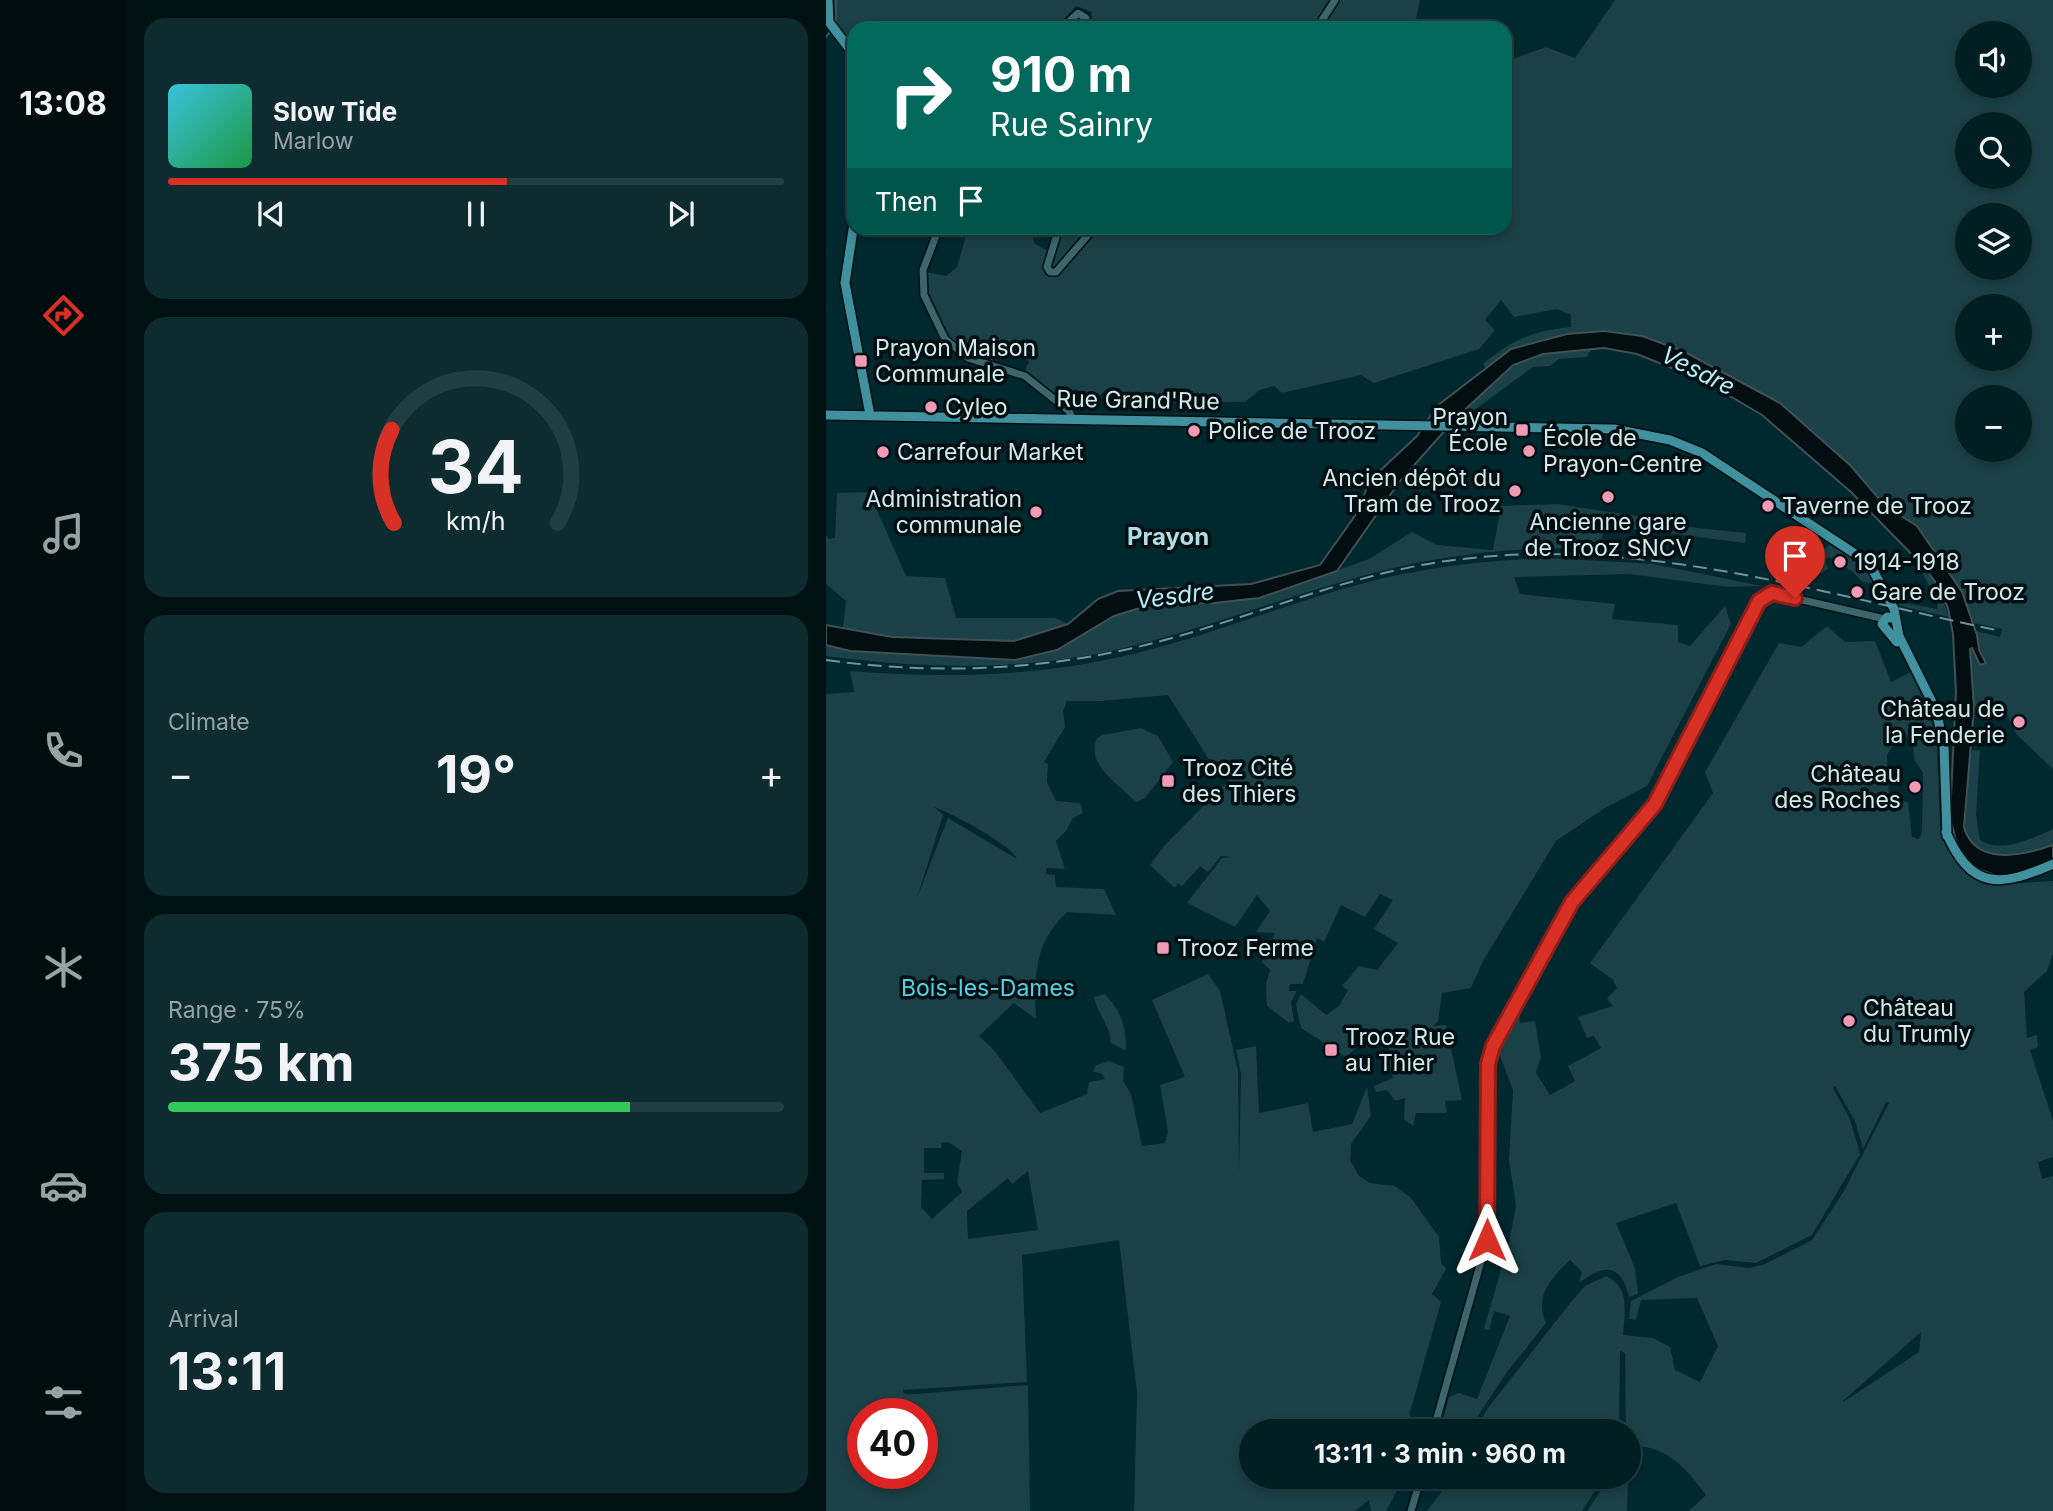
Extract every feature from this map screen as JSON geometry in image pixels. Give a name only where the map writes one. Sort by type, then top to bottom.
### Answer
[{"type":"main road","points":[[828,0],[832,27],[847,46]]},
{"type":"main road","points":[[852,235],[845,283],[870,415]]},
{"type":"main road","name":"Rue Grand'Rue","points":[[826,415],[1630,430],[1687,446],[1866,560],[1881,581],[1890,631]]},
{"type":"main road","points":[[1889,619],[1890,631],[1931,697],[1940,724],[1944,747],[1947,836],[1964,865],[1992,881],[2016,880],[2053,864]]},
{"type":"street","points":[[1322,21],[1335,0]]},
{"type":"street","points":[[1069,21],[1078,13],[1086,18],[1086,21]]},
{"type":"street","points":[[936,235],[923,270],[924,295],[945,339],[968,358],[1025,376],[1069,411],[1072,418]]},
{"type":"street","points":[[1057,235],[1047,267],[1050,272],[1056,272],[1088,235]]},
{"type":"street","points":[[1437,1419],[1487,1240],[1488,1064],[1493,1046],[1572,902],[1655,804],[1759,601],[1772,593],[1889,619]]},
{"type":"street","points":[[1857,613],[1890,631]]},
{"type":"street","points":[[1411,1511],[1417,1489]]},
{"type":"green space","points":[[833,0],[1331,0],[1317,21],[1091,21],[1092,12],[1076,6],[1062,21],[847,21],[847,39],[833,20]]},
{"type":"green space","points":[[1339,0],[1420,0],[1416,21],[1326,21]]},
{"type":"green space","points":[[1615,0],[2053,0],[2053,769],[2017,735],[2002,704],[1991,708],[1974,707],[1970,649],[1986,663],[1979,650],[1976,631],[2000,637],[2002,629],[1974,623],[1962,592],[1918,526],[1885,506],[1851,466],[1780,403],[1683,351],[1642,336],[1604,331],[1567,334],[1511,349],[1486,368],[1483,364],[1514,342],[1545,331],[1571,327],[1571,315],[1557,309],[1514,317],[1501,300],[1485,320],[1495,330],[1479,349],[1374,383],[1361,375],[1282,393],[1274,386],[1260,390],[1245,402],[1141,403],[1106,390],[1098,397],[1074,389],[1066,402],[1025,372],[1029,361],[1012,354],[996,352],[993,363],[977,356],[952,340],[937,318],[928,290],[926,272],[946,276],[957,267],[966,235],[1032,235],[1035,244],[1048,251],[1044,270],[1054,276],[1094,235],[1512,235],[1512,59],[1546,47],[1575,58]]},
{"type":"green space","points":[[1060,235],[1085,235],[1059,268],[1054,268],[1051,263]]},
{"type":"green space","points":[[1591,349],[1587,357],[1559,359],[1550,366],[1533,367],[1462,419],[1456,418],[1513,365],[1543,354]]},
{"type":"green space","points":[[869,492],[906,576],[945,578],[956,618],[1055,618],[1068,624],[1014,641],[892,637],[843,628],[846,601],[826,584],[826,535],[829,539],[835,538],[837,493]]},
{"type":"green space","points":[[1557,504],[1643,517],[1650,523],[1746,533],[1745,543],[1605,525],[1599,549],[1504,551],[1409,564],[1174,635],[1079,657],[971,666],[899,664],[826,656],[826,645],[850,651],[1015,660],[1057,650],[1114,616],[1153,604],[1214,603],[1259,598],[1369,559],[1412,532],[1437,545],[1493,550],[1501,506]]},
{"type":"green space","points":[[1830,545],[1864,565],[1874,583],[1862,582],[1853,572],[1829,557],[1825,560],[1828,569],[1821,573],[1782,562],[1790,558],[1801,561]]},
{"type":"green space","name":"Bois-les-Dames","points":[[1548,558],[1654,564],[1762,586],[1728,587],[1629,574],[1514,577],[1520,594],[1615,604],[1612,619],[1678,625],[1678,642],[1690,646],[1725,606],[1731,624],[1647,786],[1605,808],[1556,841],[1483,961],[1471,988],[1442,993],[1438,1021],[1433,1026],[1446,1025],[1462,1100],[1445,1101],[1447,1113],[1416,1113],[1413,1126],[1404,1119],[1405,1098],[1395,1101],[1387,1090],[1376,1092],[1374,1086],[1393,1078],[1388,1061],[1379,1063],[1390,1050],[1377,1035],[1368,1037],[1346,1057],[1301,1028],[1296,1004],[1301,994],[1326,1015],[1339,1006],[1348,990],[1342,986],[1359,966],[1377,970],[1398,943],[1374,929],[1393,900],[1380,894],[1365,917],[1341,905],[1324,942],[1317,938],[1303,984],[1290,984],[1289,991],[1297,991],[1291,1002],[1294,1021],[1289,1023],[1267,1006],[1266,984],[1270,970],[1262,962],[1275,933],[1256,932],[1270,911],[1257,895],[1235,927],[1187,903],[1222,858],[1232,857],[1221,856],[1208,872],[1200,866],[1182,886],[1178,883],[1175,888],[1150,865],[1164,846],[1231,778],[1210,761],[1168,695],[1067,701],[1063,711],[1065,727],[1044,762],[1048,764],[1047,782],[1056,801],[1080,803],[1083,813],[1073,818],[1056,841],[1065,869],[1047,868],[1046,874],[1055,875],[1056,887],[1104,889],[1116,915],[1067,912],[1048,936],[1038,961],[1036,1019],[1014,1003],[979,1036],[994,1050],[1040,1113],[1087,1094],[1089,1082],[1105,1079],[1101,1073],[1093,1072],[1096,1065],[1109,1061],[1124,1067],[1123,1081],[1131,1094],[1142,1146],[1165,1143],[1168,1132],[1160,1085],[1185,1077],[1152,1000],[1208,974],[1220,991],[1238,1071],[1239,1174],[1241,1074],[1236,1050],[1256,1046],[1259,1113],[1308,1103],[1313,1132],[1352,1124],[1367,1087],[1371,1116],[1351,1144],[1350,1160],[1359,1176],[1370,1183],[1395,1186],[1411,1198],[1439,1237],[1441,1263],[1446,1269],[1432,1294],[1441,1302],[1410,1412],[1410,1419],[1239,1419],[1239,1489],[1398,1489],[1386,1511],[1371,1511],[1369,1500],[1355,1511],[1134,1511],[1137,1393],[1119,1240],[1022,1255],[1027,1382],[903,1390],[904,1394],[916,1394],[1028,1385],[1030,1511],[826,1511],[826,694],[854,692],[850,671],[917,675],[983,674],[1049,669],[1115,658],[1178,642],[1387,577],[1479,563]],"holes":[[[934,807],[993,838],[1017,859],[948,818],[917,898],[943,815]],[[948,1142],[962,1151],[957,1182],[962,1192],[932,1219],[921,1207],[922,1180],[944,1179],[944,1173],[924,1173],[924,1148],[942,1148],[941,1143]],[[1028,1171],[1038,1230],[968,1239],[967,1211],[1008,1178],[1012,1184]]]},
{"type":"green space","points":[[1925,568],[1939,587],[1949,617],[1897,605],[1895,601],[1937,609],[1938,601],[1923,575]]},
{"type":"green space","points":[[1827,626],[1845,642],[1875,641],[1891,682],[1911,672],[1929,712],[1937,744],[1940,825],[1947,849],[1967,872],[1986,885],[2053,881],[2053,954],[2047,971],[2024,992],[2027,1038],[2037,1035],[2038,1047],[2030,1050],[2053,1121],[2053,1157],[2038,1162],[2042,1179],[2053,1176],[2053,1511],[1689,1511],[1706,1495],[1677,1462],[1659,1451],[1641,1447],[1641,1419],[1626,1419],[1625,1353],[1620,1351],[1619,1419],[1482,1419],[1571,1302],[1585,1286],[1606,1276],[1619,1286],[1622,1293],[1625,1309],[1623,1335],[1653,1338],[1670,1347],[1675,1370],[1700,1382],[1718,1346],[1697,1298],[1641,1300],[1636,1320],[1629,1319],[1631,1301],[1678,1277],[1716,1264],[1749,1268],[1765,1264],[1812,1240],[1844,1191],[1889,1103],[1886,1102],[1863,1149],[1855,1121],[1835,1086],[1833,1088],[1850,1119],[1860,1154],[1812,1235],[1756,1263],[1725,1260],[1700,1266],[1676,1203],[1616,1223],[1635,1268],[1638,1294],[1629,1297],[1621,1278],[1610,1270],[1596,1272],[1579,1283],[1582,1272],[1570,1260],[1546,1288],[1542,1304],[1546,1323],[1507,1372],[1476,1419],[1443,1419],[1449,1397],[1459,1393],[1477,1399],[1510,1316],[1494,1311],[1489,1330],[1484,1329],[1510,1238],[1516,1206],[1509,1160],[1513,1090],[1496,1045],[1518,1005],[1520,1023],[1535,1021],[1541,1057],[1536,1073],[1550,1095],[1575,1081],[1568,1066],[1601,1048],[1594,1036],[1587,1038],[1578,1017],[1613,1006],[1607,999],[1617,988],[1613,980],[1590,963],[1713,793],[1705,772],[1779,643],[1801,647]],"holes":[[[1903,730],[1912,742],[1915,761],[1923,773],[1922,831],[1919,839],[1912,837],[1908,802],[1889,799],[1887,755]],[[1921,1332],[1919,1352],[1843,1402]]]},
{"type":"green space","points":[[1141,728],[1158,736],[1173,762],[1145,798],[1136,802],[1106,773],[1096,757],[1095,748],[1097,738],[1102,735]]},
{"type":"green space","points":[[1972,750],[1980,750],[1976,815],[1980,840],[1988,844],[2006,845],[2053,829],[2053,845],[2015,853],[1992,854],[1977,848],[1968,837],[1964,822]]},
{"type":"green space","points":[[1105,994],[1122,1020],[1126,1051],[1111,1043],[1096,1004],[1094,997]]},
{"type":"green space","points":[[1444,1489],[1596,1489],[1582,1511],[1427,1511]]},
{"type":"green space","points":[[1602,1489],[1628,1489],[1627,1511],[1587,1511]]},
{"type":"water","name":"Vesdre","points":[[1604,331],[1642,336],[1683,351],[1780,403],[1851,466],[1885,506],[1917,526],[1962,592],[1977,635],[1979,650],[1986,663],[1980,665],[1972,648],[1970,649],[1974,707],[1964,827],[1978,848],[1989,853],[2014,854],[2053,845],[2053,859],[2023,872],[2002,877],[1974,868],[1957,845],[1950,817],[1956,692],[1953,634],[1948,608],[1939,587],[1925,568],[1851,492],[1762,415],[1704,381],[1637,354],[1604,348],[1543,354],[1513,365],[1456,418],[1400,481],[1337,571],[1259,598],[1214,603],[1153,604],[1114,616],[1057,650],[1015,660],[850,651],[826,645],[826,625],[892,637],[1014,641],[1068,624],[1098,599],[1118,591],[1251,584],[1320,565],[1359,510],[1369,481],[1417,436],[1437,406],[1511,349],[1567,334]]},
{"type":"waterway","points":[[836,0],[836,23]]},
{"type":"waterway","points":[[826,37],[831,31]]},
{"type":"railway","points":[[826,660],[957,669],[1087,657],[1172,638],[1388,572],[1462,559],[1531,554],[1666,562],[1800,586],[2001,631]]},
{"type":"place","name":"Prayon Maison Communale","points":[[861,361]]},
{"type":"place","name":"Cyleo","points":[[931,407]]},
{"type":"place","name":"Prayon École","points":[[1522,430]]},
{"type":"place","name":"Police de Trooz","points":[[1194,431]]},
{"type":"place","name":"École de Prayon-Centre","points":[[1529,451]]},
{"type":"place","name":"Carrefour Market","points":[[883,452]]},
{"type":"place","name":"Ancien dépôt du Tram de Trooz","points":[[1515,491]]},
{"type":"place","name":"Ancienne gare de Trooz SNCV","points":[[1608,497]]},
{"type":"place","name":"Taverne de Trooz","points":[[1768,506]]},
{"type":"place","name":"Administration communale","points":[[1036,512]]},
{"type":"place","name":"1914-1918","points":[[1840,562]]},
{"type":"place","name":"Gare de Trooz","points":[[1857,592]]},
{"type":"place","name":"Château de la Fenderie","points":[[2019,722]]},
{"type":"place","name":"Trooz Cité des Thiers","points":[[1168,781]]},
{"type":"place","name":"Château des Roches","points":[[1915,787]]},
{"type":"place","name":"Trooz Ferme","points":[[1163,948]]},
{"type":"place","name":"Château du Trumly","points":[[1849,1021]]},
{"type":"place","name":"Trooz Rue au Thier","points":[[1331,1050]]},
{"type":"district","name":"Prayon","points":[[1168,537]]},
{"type":"route","points":[[1487,1240],[1488,1064],[1493,1046],[1556,926],[1572,902],[1642,823],[1655,804],[1759,601],[1772,593],[1795,598]]}]
